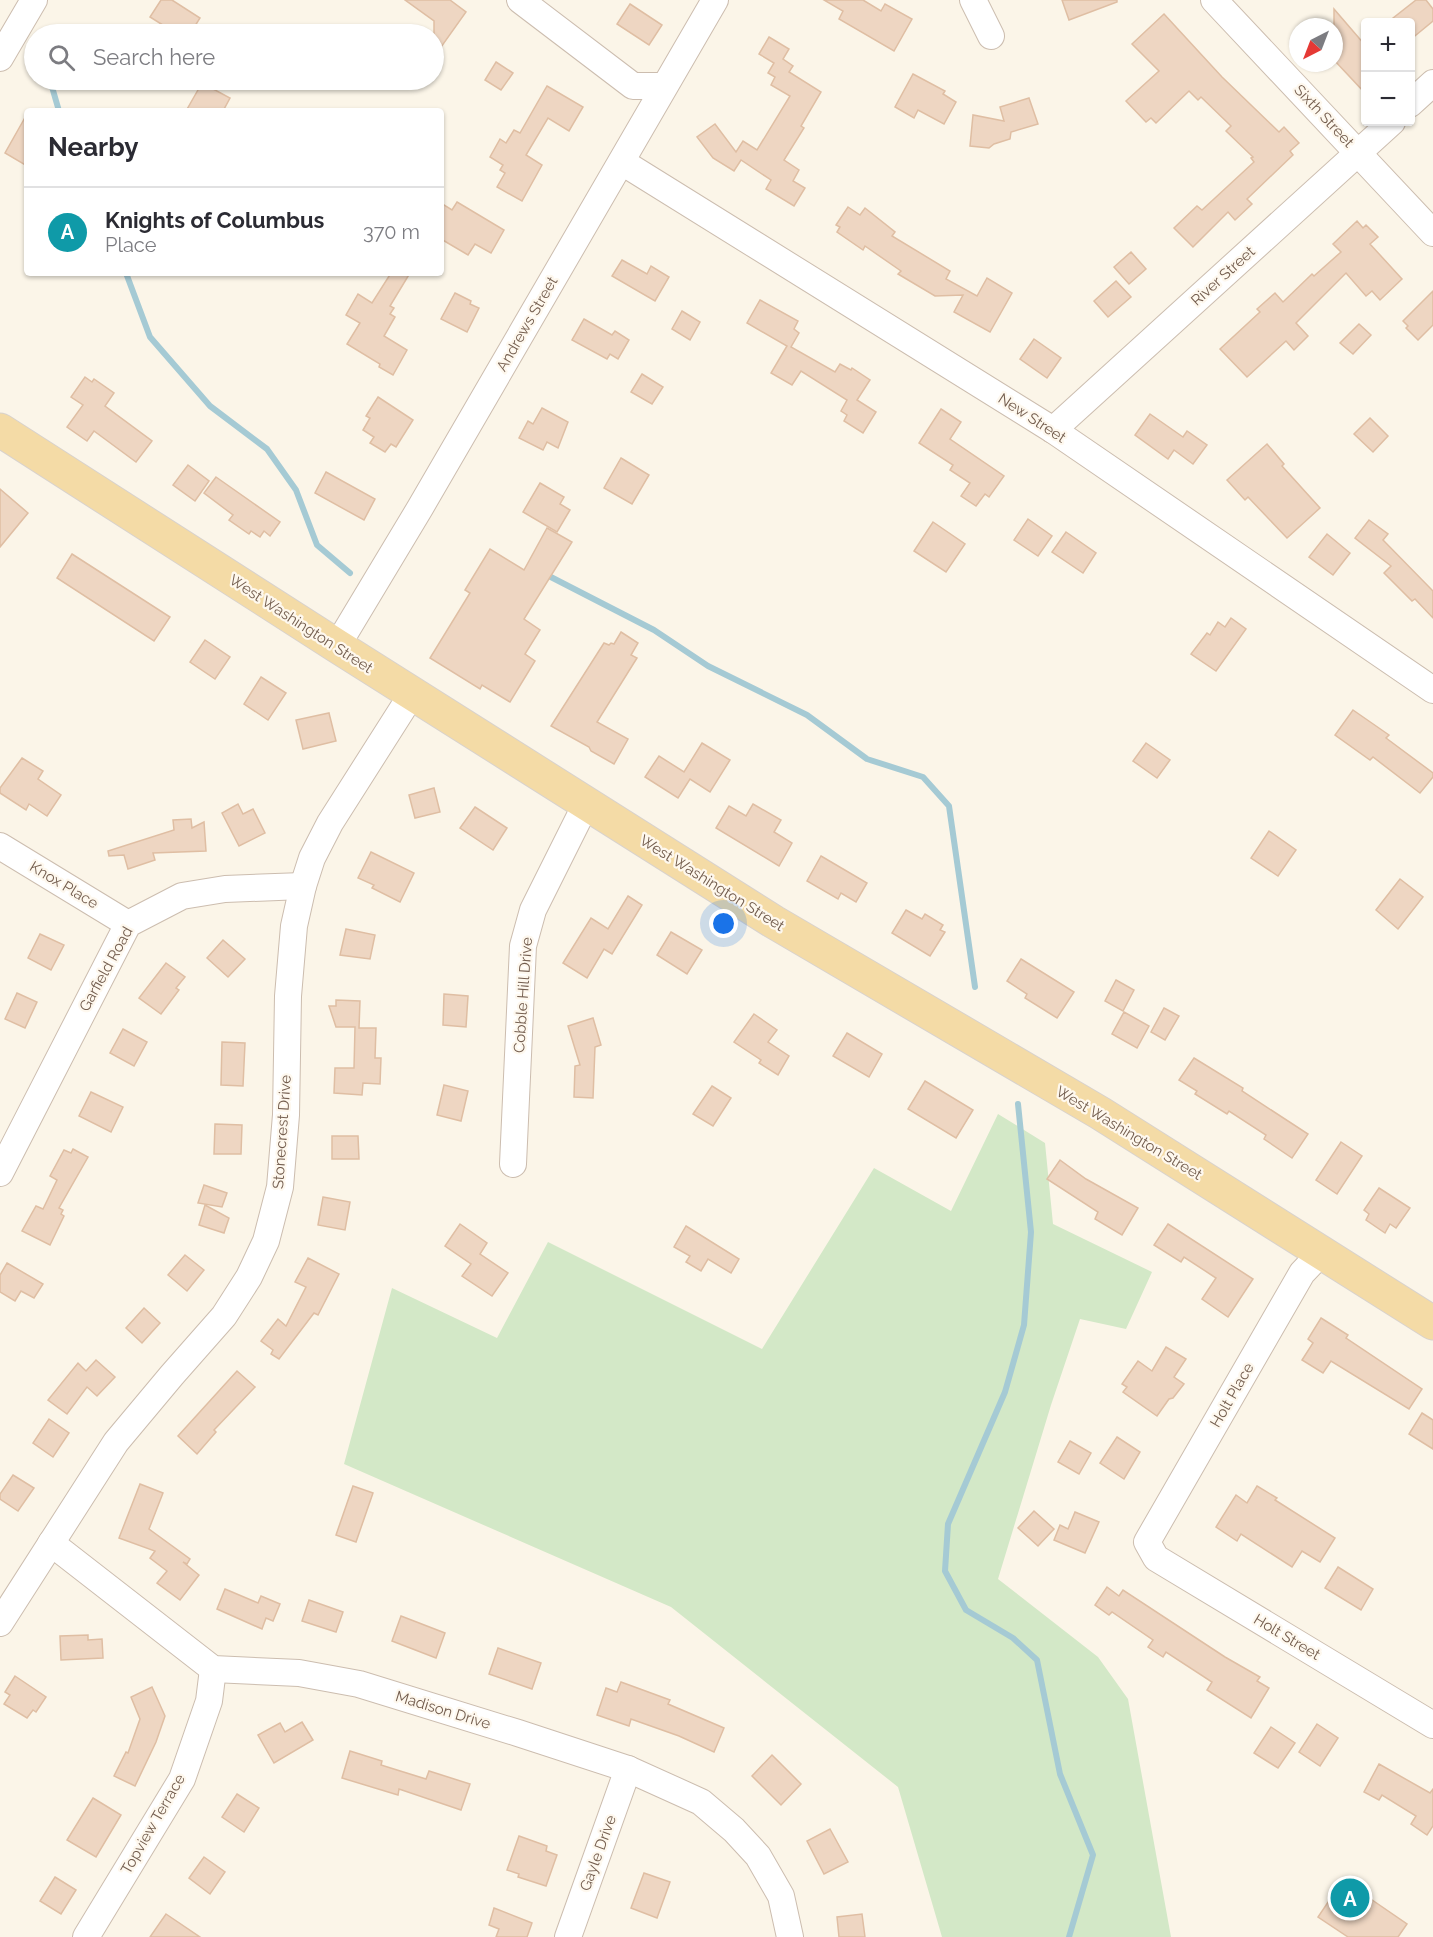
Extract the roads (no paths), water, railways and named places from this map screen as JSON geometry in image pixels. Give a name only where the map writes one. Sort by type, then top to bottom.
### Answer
[{"type":"main road","name":"West Washington Street","points":[[0,430],[774,922],[1100,1113],[1433,1323]]},
{"type":"street","points":[[0,58],[34,0]]},
{"type":"street","points":[[520,0],[633,86],[664,86]]},
{"type":"street","name":"Andrews Street","points":[[337,646],[715,0]]},
{"type":"street","points":[[973,0],[991,36]]},
{"type":"street","name":"Sixth Street","points":[[1214,0],[1433,233]]},
{"type":"street","points":[[1415,99],[1433,83]]},
{"type":"street","name":"River Street","points":[[1053,430],[1388,126]]},
{"type":"street","name":"New Street","points":[[622,162],[1053,430],[1433,690]]},
{"type":"street","name":"Stonecrest Drive","points":[[0,1623],[116,1443],[171,1375],[224,1316],[249,1277],[266,1241],[280,1187],[286,1114],[288,996],[294,926],[303,886],[312,858],[330,823],[412,694]]},
{"type":"street","name":"Cobble Hill Drive","points":[[513,1164],[523,946],[532,910],[586,804]]},
{"type":"street","name":"Knox Place","points":[[0,846],[128,924]]},
{"type":"street","name":"Garfield Road","points":[[0,1173],[128,924],[182,896],[225,889],[303,886]]},
{"type":"street","name":"Holt Place","points":[[1147,1542],[1302,1273],[1322,1252]]},
{"type":"street","points":[[51,1542],[213,1669]]},
{"type":"street","name":"Holt Street","points":[[1147,1542],[1156,1558],[1433,1725]]},
{"type":"street","name":"Madison Drive","points":[[213,1669],[299,1673],[359,1684],[628,1769],[701,1802],[734,1830],[758,1856],[781,1896],[790,1937]]},
{"type":"street","name":"Topview Terrace","points":[[86,1937],[182,1779],[208,1701],[213,1669]]},
{"type":"street","name":"Gayle Drive","points":[[568,1937],[628,1769]]},
{"type":"waterway","points":[[53,90],[58,108]]},
{"type":"waterway","points":[[127,276],[150,337],[210,406],[267,449],[296,490],[317,545],[350,573]]},
{"type":"waterway","points":[[545,574],[654,630],[708,666],[807,715],[867,759],[923,777],[949,806],[975,987]]},
{"type":"waterway","points":[[1018,1104],[1031,1232],[1024,1325],[1005,1392],[948,1524],[945,1571],[966,1610],[1013,1638],[1037,1660],[1060,1774],[1093,1855],[1069,1937]]},
{"type":"place","name":"Knights of Columbus","points":[[1350,1898]]}]
